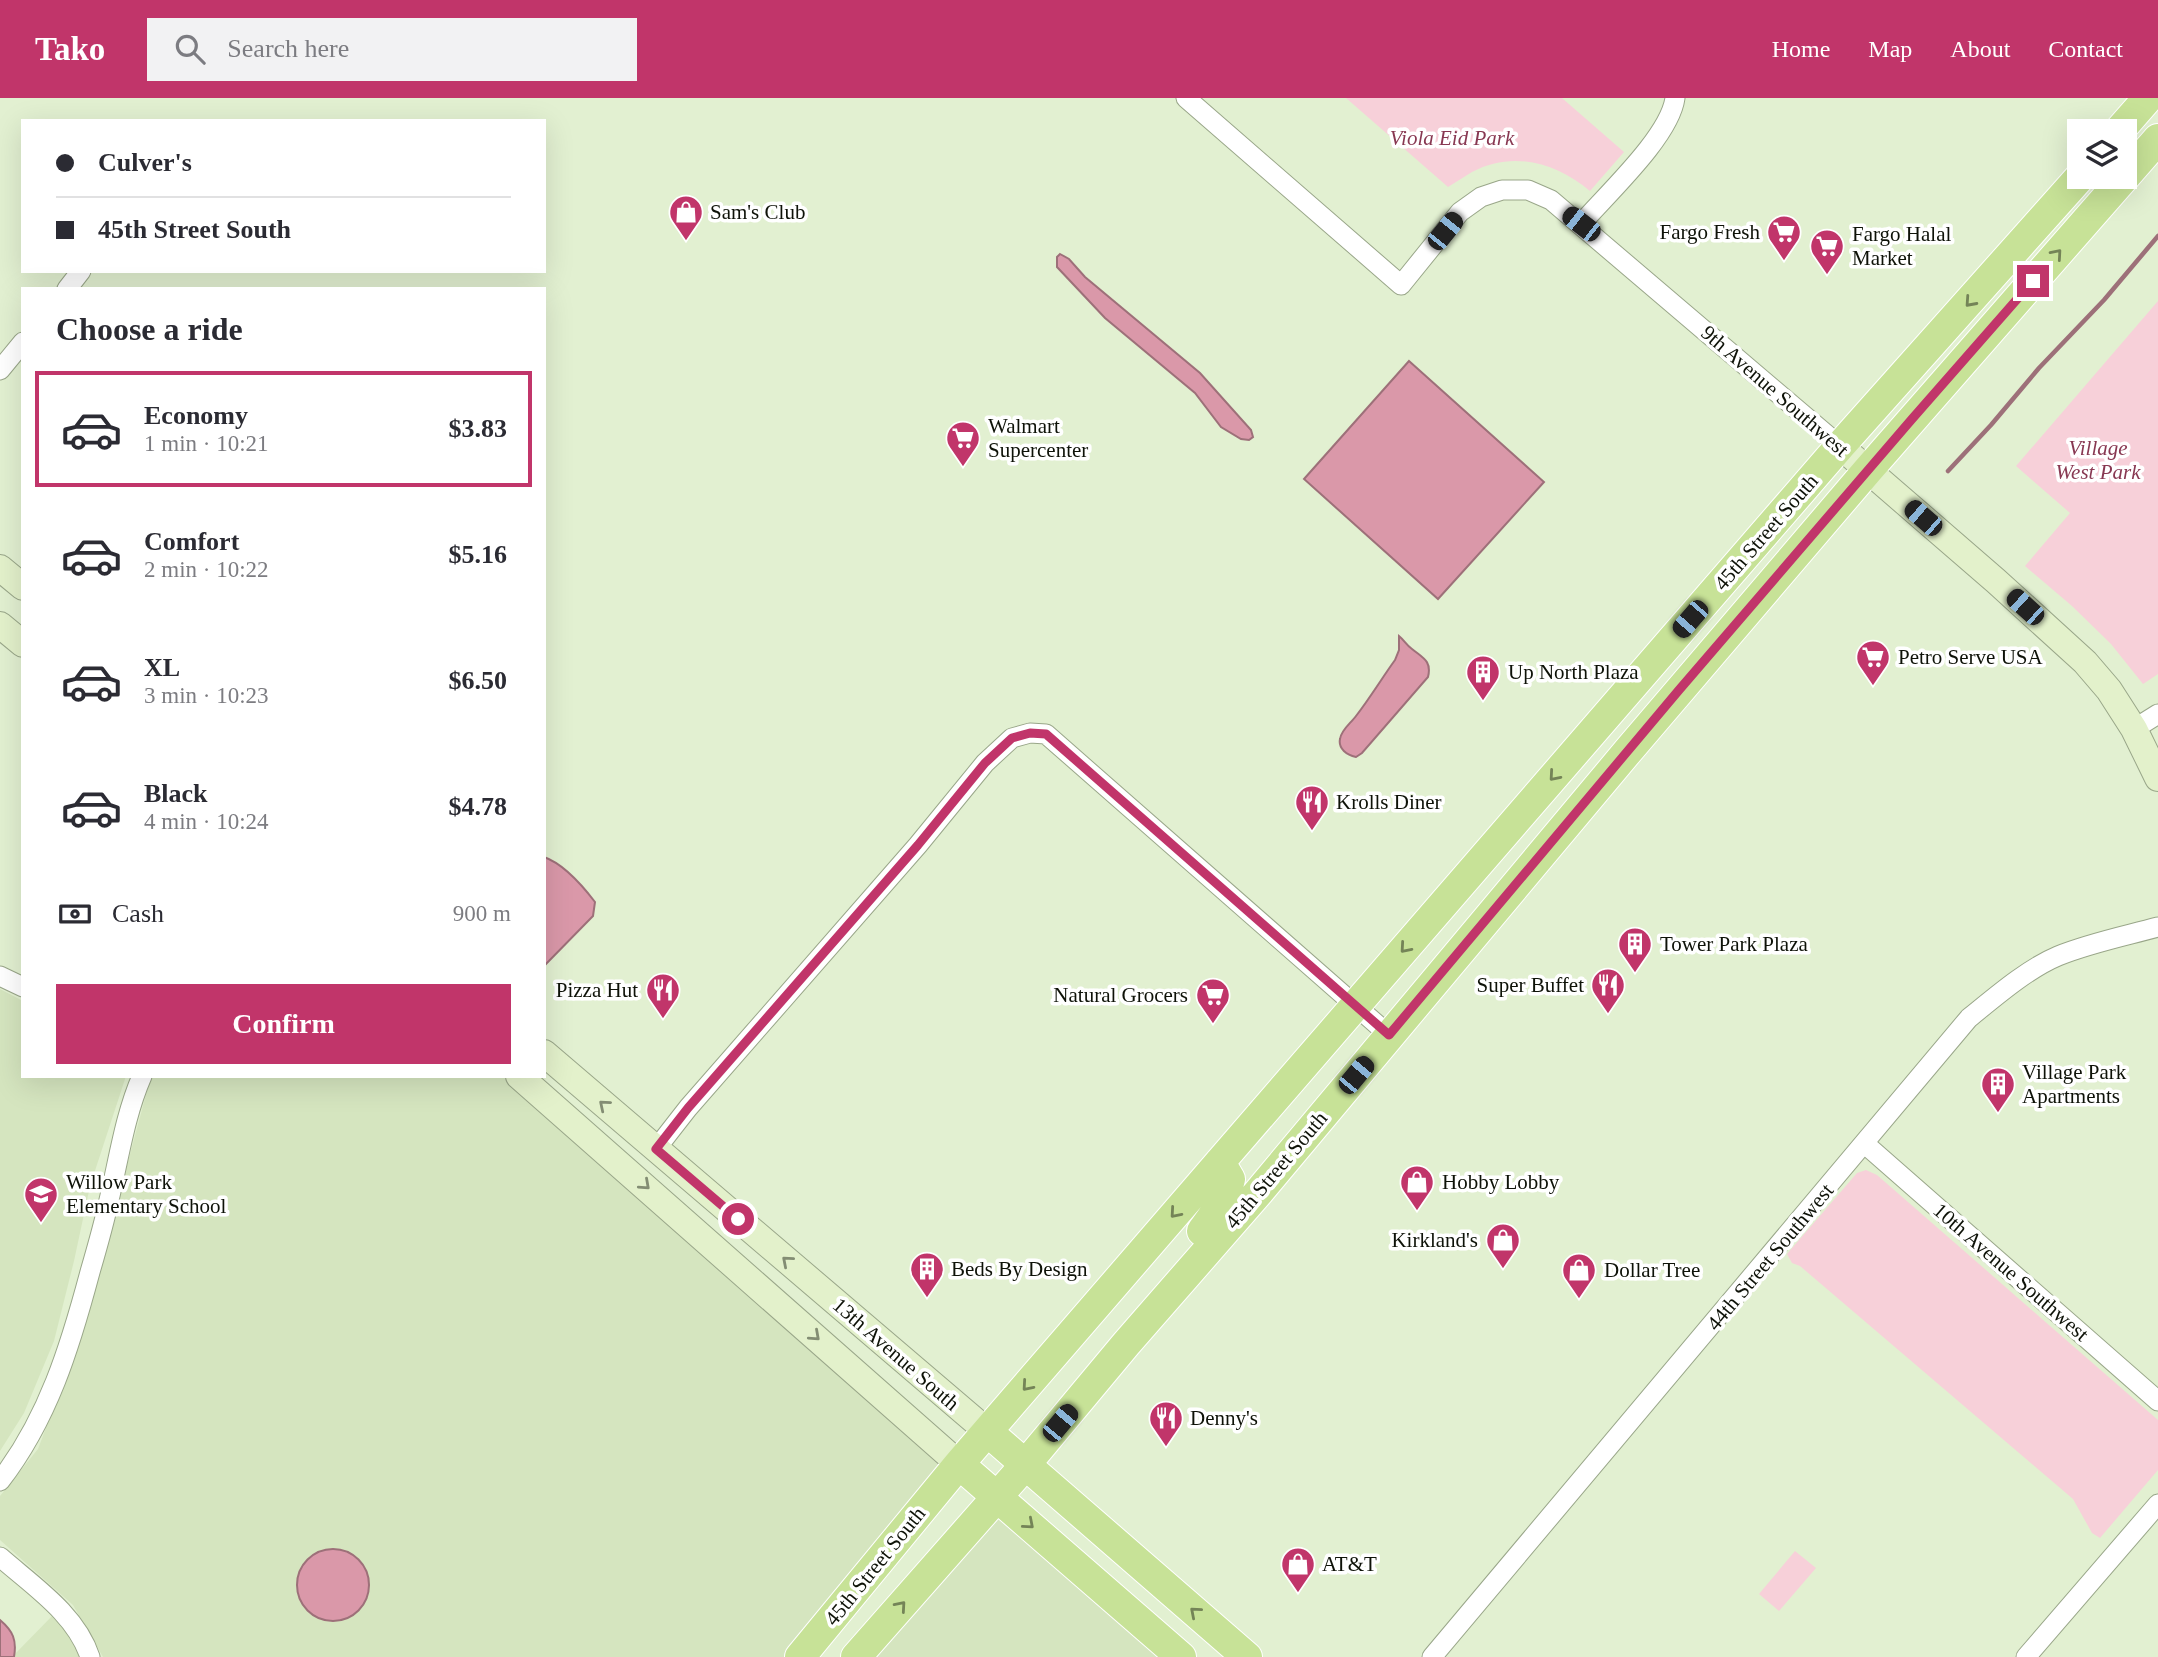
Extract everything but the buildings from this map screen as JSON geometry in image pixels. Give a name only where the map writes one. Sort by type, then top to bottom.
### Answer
[{"type":"main road","points":[[2130,119],[2148,98]]},
{"type":"main road","name":"45th Street South","points":[[856,1657],[1026,1464],[1257,1194],[1628,751],[1868,470],[2158,139]]},
{"type":"main road","name":"45th Street South","points":[[800,1657],[959,1464],[1299,1070],[1840,446],[2069,189]]},
{"type":"main road","name":"9th Avenue Southwest","points":[[1840,446],[2085,662],[2109,690],[2134,729],[2158,778]]},
{"type":"main road","points":[[0,568],[21,585]]},
{"type":"main road","points":[[1628,751],[1621,736],[1630,706],[1688,639],[1727,577]]},
{"type":"main road","points":[[0,590],[21,600]]},
{"type":"main road","points":[[0,625],[21,643]]},
{"type":"main road","points":[[1503,902],[1520,862],[1587,782],[1604,756],[1608,740],[1599,724]]},
{"type":"main road","name":"13th Avenue South","points":[[546,1055],[1026,1464],[1247,1657]]},
{"type":"main road","points":[[1257,1194],[1242,1179],[1241,1165],[1249,1149],[1293,1092],[1299,1070]]},
{"type":"main road","name":"13th Avenue South","points":[[521,1078],[1172,1649],[1190,1657]]},
{"type":"main road","points":[[536,1078],[623,1150],[638,1158],[648,1156],[656,1149]]},
{"type":"main road","points":[[1126,1344],[1157,1292],[1219,1210],[1227,1194],[1230,1179],[1220,1162]]},
{"type":"main road","points":[[809,1657],[835,1614]]},
{"type":"street","name":"9th Avenue Southwest","points":[[1186,98],[1401,285],[1460,212],[1481,197],[1502,190],[1528,190],[1551,200],[1840,446]]},
{"type":"street","points":[[1581,224],[1653,143],[1670,117],[1675,98]]},
{"type":"street","points":[[69,287],[79,273]]},
{"type":"street","points":[[0,370],[21,344]]},
{"type":"street","points":[[2134,729],[2158,714]]},
{"type":"street","points":[[656,1149],[918,845],[985,763],[1012,738],[1030,733],[1046,734],[1389,1035]]},
{"type":"street","name":"44th Street Southwest","points":[[1432,1657],[1969,1018],[2010,985],[2056,957],[2158,928]]},
{"type":"street","points":[[0,976],[21,986]]},
{"type":"street","points":[[0,1481],[44,1412],[73,1339],[129,1111],[141,1078]]},
{"type":"street","name":"10th Avenue Southwest","points":[[1865,1144],[2158,1401]]},
{"type":"street","points":[[2026,1657],[2158,1504]]},
{"type":"street","points":[[0,1557],[60,1610],[81,1637],[90,1657]]},
{"type":"shaded area","points":[[1060,254],[1200,373],[1251,430],[1253,437],[1249,440],[1241,439],[1221,427],[1195,393],[1105,318],[1057,267],[1057,257]]},
{"type":"shaded area","points":[[1409,361],[1544,482],[1438,599],[1304,479]]},
{"type":"shaded area","points":[[1399,636],[1426,660],[1429,667],[1428,677],[1362,753],[1353,756],[1342,749],[1341,736],[1395,660],[1399,650]]},
{"type":"shaded area","points":[[546,858],[565,870],[595,902],[593,916],[546,964]]},
{"type":"shaded area","name":"Willow Park Elementary School","points":[[0,989],[21,1000],[21,1078],[125,1078],[90,1186],[54,1341],[24,1413],[0,1451]]},
{"type":"shaded area","points":[[150,1078],[507,1078],[949,1463],[787,1657],[103,1657],[73,1605],[0,1540],[0,1496],[38,1449],[83,1329]]},
{"type":"shaded area","points":[[998,1503],[1172,1657],[867,1657]]},
{"type":"shaded area","points":[[333,1549],[353,1555],[363,1565],[369,1585],[363,1605],[353,1615],[333,1621],[313,1615],[303,1605],[297,1585],[303,1565],[313,1555]]},
{"type":"shaded area","points":[[55,1613],[83,1657],[12,1657]]},
{"type":"shaded area","points":[[0,1620],[13,1636],[14,1657],[0,1657]]},
{"type":"green space","name":"Viola Eid Park","points":[[1346,98],[1562,98],[1624,152],[1590,191],[1549,167],[1518,161],[1487,165],[1448,187]]},
{"type":"green space","name":"Village West Park","points":[[2158,301],[2158,674],[2143,684],[2111,644],[2025,566],[2070,513],[2016,466]]},
{"type":"green space","points":[[1866,1170],[1877,1175],[2158,1420],[2158,1470],[2100,1538],[2092,1533],[2073,1499],[1800,1266],[1792,1263],[1787,1254],[1857,1173]]},
{"type":"green space","points":[[1795,1551],[1816,1568],[1779,1611],[1759,1594]]},
{"type":"waterway","points":[[1948,471],[2039,368],[2104,300],[2158,236]]},
{"type":"place","name":"Sam's Club","points":[[686,242]]},
{"type":"place","name":"Fargo Fresh","points":[[1784,262]]},
{"type":"place","name":"Fargo Halal Market","points":[[1827,276]]},
{"type":"place","name":"Walmart Supercenter","points":[[963,468]]},
{"type":"place","name":"Petro Serve USA","points":[[1873,687]]},
{"type":"place","name":"Up North Plaza","points":[[1483,702]]},
{"type":"place","name":"Krolls Diner","points":[[1312,832]]},
{"type":"place","name":"Tower Park Plaza","points":[[1635,974]]},
{"type":"place","name":"Super Buffet","points":[[1608,1015]]},
{"type":"place","name":"Pizza Hut","points":[[663,1020]]},
{"type":"place","name":"Natural Grocers","points":[[1213,1025]]},
{"type":"place","name":"Village Park Apartments","points":[[1998,1114]]},
{"type":"place","name":"Hobby Lobby","points":[[1417,1212]]},
{"type":"place","name":"Willow Park Elementary School","points":[[41,1224]]},
{"type":"place","name":"Kirkland's","points":[[1503,1270]]},
{"type":"place","name":"Beds By Design","points":[[927,1299]]},
{"type":"place","name":"Dollar Tree","points":[[1579,1300]]},
{"type":"place","name":"Denny's","points":[[1166,1448]]},
{"type":"place","name":"AT&T","points":[[1298,1594]]},
{"type":"route","points":[[738,1219],[656,1149],[688,1108],[918,845],[985,763],[1012,738],[1030,733],[1046,734],[1389,1035],[1679,690],[2033,281]]}]
